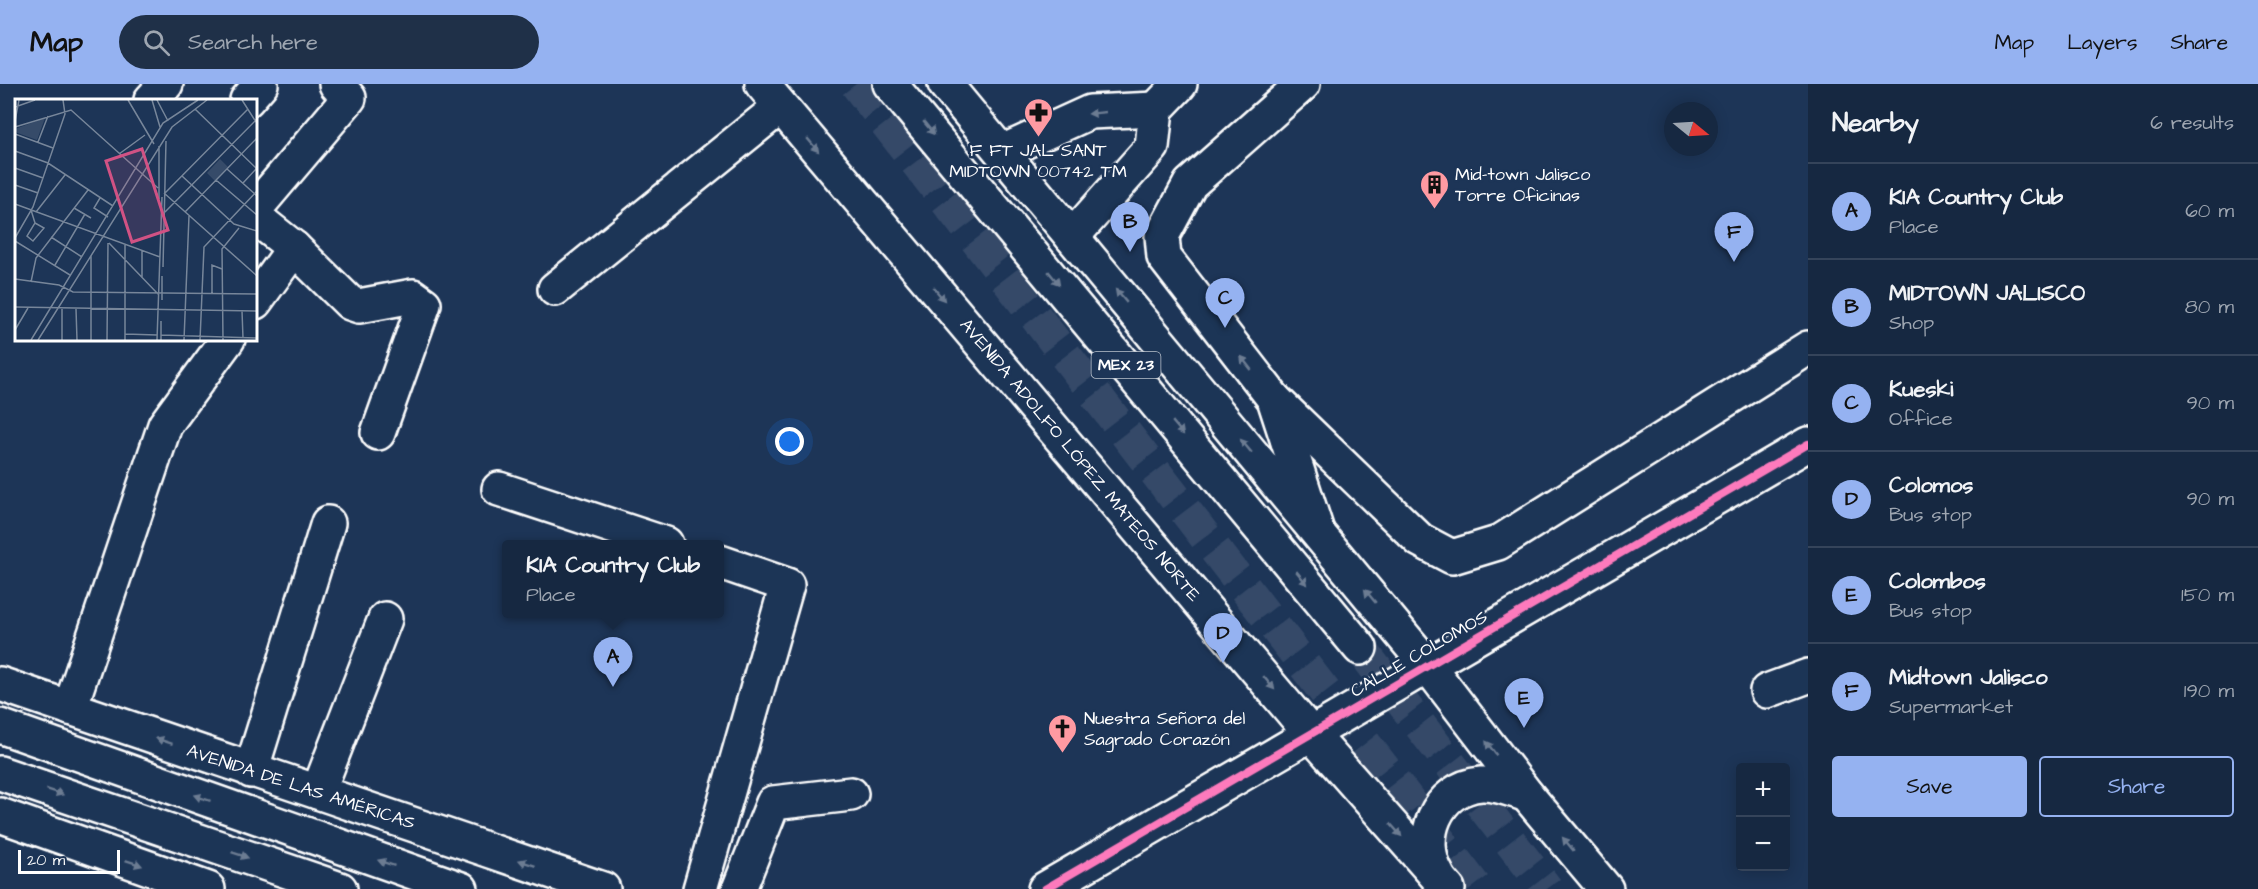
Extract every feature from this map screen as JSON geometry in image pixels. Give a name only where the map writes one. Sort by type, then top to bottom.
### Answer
[{"type":"main road","points":[[152,99],[166,84]]},
{"type":"main road","points":[[248,99],[261,84]]},
{"type":"main road","points":[[256,208],[349,98],[336,84]]},
{"type":"main road","name":"MEX 23","points":[[891,84],[1360,648]]},
{"type":"main road","points":[[945,84],[1428,666],[1527,795],[1606,889]]},
{"type":"main road","points":[[1072,237],[1152,147],[1156,109],[1180,84]]},
{"type":"main road","points":[[1303,84],[1190,184],[1162,236],[1164,257],[1274,399],[1420,540],[1452,557],[1498,543],[1808,348]]},
{"type":"main road","points":[[555,289],[771,95]]},
{"type":"main road","name":"AVENIDA ADOLFO LÓPEZ MATEOS NORTE","points":[[771,95],[1311,734],[1443,884]]},
{"type":"main road","points":[[1002,152],[1090,112],[1156,109]]},
{"type":"main road","points":[[1152,147],[1190,184]]},
{"type":"main road","points":[[256,218],[294,248],[350,303],[359,306],[413,296],[424,304],[378,433]]},
{"type":"main road","points":[[256,301],[294,248]]},
{"type":"main road","points":[[70,708],[165,425],[227,340]]},
{"type":"main road","points":[[1274,399],[1317,531]]},
{"type":"main road","name":"CALLE COLOMOS","points":[[1045,889],[1808,444]]},
{"type":"main road","points":[[499,489],[654,540]]},
{"type":"main road","points":[[251,771],[328,523]]},
{"type":"main road","points":[[700,889],[787,585],[724,563]]},
{"type":"main road","points":[[318,792],[385,619]]},
{"type":"main road","points":[[1767,691],[1808,676]]},
{"type":"main road","name":"AVENIDA DE LAS AMÉRICAS","points":[[0,684],[603,889]]},
{"type":"main road","points":[[0,726],[460,889]]},
{"type":"main road","points":[[0,773],[340,889]]},
{"type":"main road","points":[[1443,884],[1432,866],[1428,850],[1432,819],[1440,806],[1466,788],[1481,784],[1497,785],[1527,795]]},
{"type":"main road","points":[[739,889],[773,803],[850,794]]},
{"type":"main road","points":[[0,816],[208,889]]},
{"type":"tunnel","points":[[856,84],[1477,889]]},
{"type":"tunnel","points":[[1360,648],[1547,889]]},
{"type":"cycle path","points":[[1045,889],[1808,444]]},
{"type":"place","name":"F FT JAL SANT MIDTOWN 00742 TM","points":[[1038,138]]},
{"type":"place","name":"Mid-town Jalisco Torre Oficinas","points":[[1434,210]]},
{"type":"place","name":"MIDTOWN JALISCO","points":[[1130,252]]},
{"type":"place","name":"Midtown Jalisco","points":[[1734,262]]},
{"type":"place","name":"Kueski","points":[[1225,328]]},
{"type":"place","name":"Colomos","points":[[1223,663]]},
{"type":"place","name":"KIA Country Club","points":[[613,687]]},
{"type":"place","name":"Colombos","points":[[1524,728]]},
{"type":"place","name":"Nuestra Señora del Sagrado Corazón","points":[[1063,754]]}]
